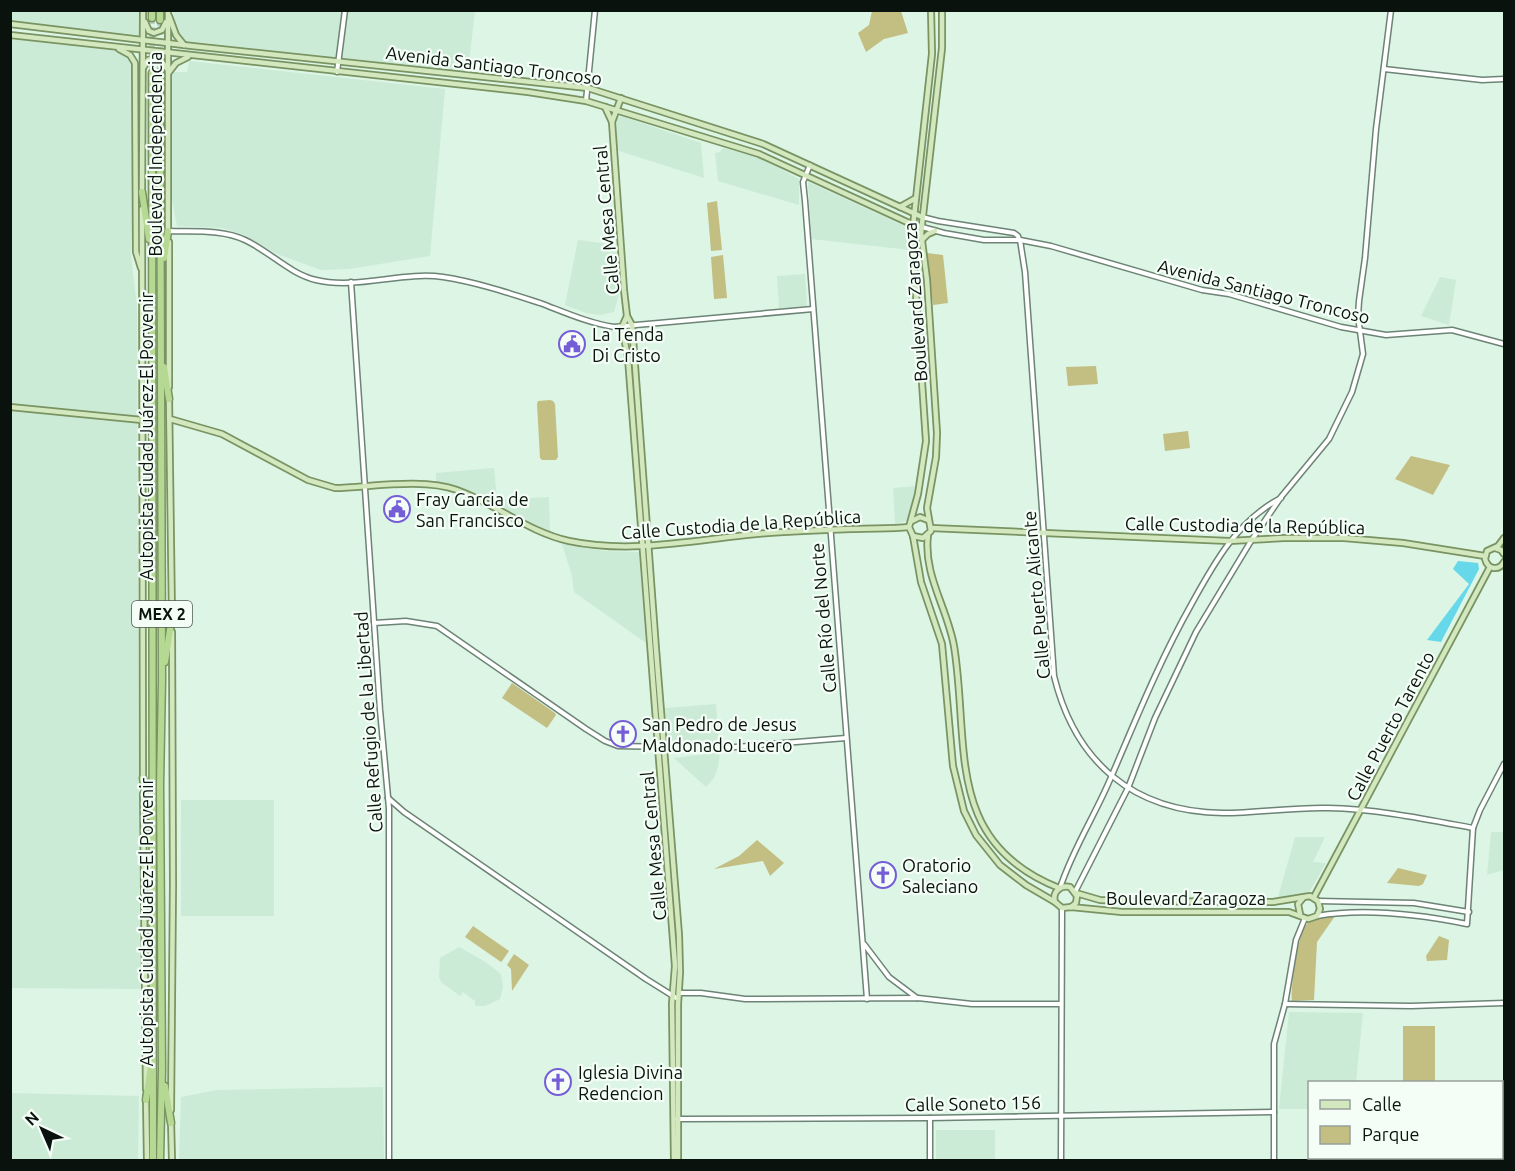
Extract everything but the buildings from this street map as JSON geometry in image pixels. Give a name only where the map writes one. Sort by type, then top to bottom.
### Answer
[{"type":"highway","points":[[152,10],[152,18]]},
{"type":"highway","points":[[160,10],[160,20]]},
{"type":"highway","name":"Autopista Ciudad Juárez-El Porvenir","points":[[157,1158],[162,1070],[160,72]]},
{"type":"highway","name":"MEX 2","points":[[152,73],[152,841],[157,1158]]},
{"type":"highway","points":[[142,192],[153,250]]},
{"type":"highway","points":[[161,273],[168,231]]},
{"type":"highway","points":[[161,345],[169,399]]},
{"type":"highway","points":[[142,420],[146,410],[151,354]]},
{"type":"highway","points":[[162,680],[172,617]]},
{"type":"highway","points":[[143,778],[152,841]]},
{"type":"highway","points":[[146,1100],[154,1045]]},
{"type":"highway","points":[[162,1070],[171,1124]]},
{"type":"main road","name":"Boulevard Independencia","points":[[143,10],[141,71],[143,778],[147,1161]]},
{"type":"main road","name":"Boulevard Zaragoza","points":[[910,525],[918,494],[926,441],[916,280],[912,253],[914,213],[932,54],[931,10]]},
{"type":"main road","name":"Boulevard Zaragoza","points":[[929,521],[928,495],[936,457],[937,433],[922,217],[942,48],[942,10]]},
{"type":"main road","name":"Boulevard Independencia","points":[[168,14],[173,885],[172,1161]]},
{"type":"main road","points":[[143,17],[147,28],[154,33],[162,30],[168,14]]},
{"type":"main road","points":[[168,14],[176,35],[184,45]]},
{"type":"main road","name":"Avenida Santiago Troncoso","points":[[10,24],[588,88],[763,144],[922,217]]},
{"type":"main road","name":"Avenida Santiago Troncoso","points":[[10,35],[554,95],[586,101],[759,154],[922,227]]},
{"type":"main road","points":[[108,45],[127,52],[135,63],[136,252],[142,273]]},
{"type":"main road","points":[[141,71],[148,60],[154,57],[160,58],[168,72],[176,63],[191,56]]},
{"type":"main road","points":[[461,85],[463,74]]},
{"type":"main road","points":[[612,122],[621,98]]},
{"type":"main road","points":[[135,154],[142,103]]},
{"type":"main road","points":[[605,107],[612,122]]},
{"type":"main road","name":"Calle Mesa Central","points":[[612,122],[627,316],[632,325],[675,958],[676,1161]]},
{"type":"main road","points":[[899,207],[916,198]]},
{"type":"main road","points":[[922,240],[935,231]]},
{"type":"main road","points":[[916,280],[927,280]]},
{"type":"main road","name":"Calle Mesa Central","points":[[627,316],[622,327],[628,358],[646,546]]},
{"type":"main road","points":[[10,407],[142,420]]},
{"type":"main road","name":"Calle Custodia de la República","points":[[170,419],[222,434],[315,483],[335,488],[420,486],[449,488],[482,501],[521,523],[568,541],[611,546],[646,546],[736,536],[910,525]]},
{"type":"main road","points":[[920,517],[929,521],[931,528],[927,548],[932,578],[953,643],[965,770],[972,801],[987,832],[1008,857],[1030,874],[1060,888],[1070,887],[1076,893],[1077,900],[1071,907],[1062,908],[1000,865],[978,838],[964,811],[953,766],[942,644],[921,582],[910,525],[913,519],[920,517]]},
{"type":"main road","name":"Calle Custodia de la República","points":[[931,528],[1229,542],[1294,538],[1354,538],[1422,545],[1485,556]]},
{"type":"main road","points":[[913,536],[919,539],[928,535]]},
{"type":"main road","points":[[1504,538],[1495,548],[1487,551],[1485,556],[1490,567],[1497,568],[1504,562]]},
{"type":"main road","points":[[1504,544],[1504,554]]},
{"type":"main road","points":[[1495,548],[1504,554]]},
{"type":"main road","name":"Calle Puerto Tarento","points":[[1316,899],[1360,810],[1490,567]]},
{"type":"main road","name":"Calle Mesa Central","points":[[661,748],[679,935],[679,993],[676,998]]},
{"type":"main road","points":[[1055,902],[1055,893],[1060,888]]},
{"type":"main road","name":"Boulevard Zaragoza","points":[[1076,893],[1100,900],[1125,901],[1273,902],[1303,898]]},
{"type":"main road","points":[[1303,898],[1316,899],[1320,909],[1317,916],[1313,918],[1303,916],[1298,908],[1303,898]]},
{"type":"main road","name":"Boulevard Zaragoza","points":[[1071,907],[1122,912],[1289,912],[1303,916]]},
{"type":"street","points":[[337,72],[345,10]]},
{"type":"street","points":[[586,101],[596,10]]},
{"type":"street","points":[[1076,893],[1128,788],[1155,718],[1196,632],[1251,541],[1281,497],[1329,439],[1352,392],[1363,354],[1359,301],[1376,129],[1391,10]]},
{"type":"street","points":[[1384,69],[1482,80],[1504,79]]},
{"type":"street","name":"Calle Río del Norte","points":[[810,165],[803,182],[867,999]]},
{"type":"street","name":"Avenida Santiago Troncoso","points":[[922,217],[1014,233],[1019,240]]},
{"type":"street","name":"Avenida Santiago Troncoso","points":[[922,227],[984,240],[1019,240],[1088,255],[1194,288],[1220,292],[1360,331],[1405,335],[1452,330],[1504,344]]},
{"type":"street","points":[[168,231],[227,234],[238,237],[309,278],[327,282],[444,277],[527,299],[608,326],[622,327],[813,309]]},
{"type":"street","name":"Calle Puerto Alicante","points":[[1019,240],[1025,272],[1054,676],[1068,720],[1080,742],[1112,777],[1150,800],[1174,808],[1199,812],[1249,813],[1302,808],[1360,810],[1473,828]]},
{"type":"street","name":"Calle Refugio de la Libertad","points":[[351,282],[388,797],[389,1161]]},
{"type":"street","points":[[1060,888],[1072,857],[1112,777],[1143,701],[1177,630],[1229,542],[1253,516],[1281,497]]},
{"type":"street","points":[[374,623],[406,621],[437,626],[605,741],[625,748],[723,748],[846,738]]},
{"type":"street","points":[[1317,916],[1409,914],[1467,924],[1473,828],[1504,764]]},
{"type":"street","points":[[388,797],[409,816],[676,998]]},
{"type":"street","points":[[1316,899],[1414,903],[1469,912]]},
{"type":"street","points":[[1061,1161],[1062,908]]},
{"type":"street","points":[[1274,1161],[1274,1048],[1303,916]]},
{"type":"street","points":[[864,943],[889,977],[918,998]]},
{"type":"street","points":[[679,993],[701,993],[754,1000],[918,998],[972,1004],[1060,1004]]},
{"type":"street","points":[[1285,1004],[1411,1006],[1504,1003]]},
{"type":"street","name":"Calle Soneto 156","points":[[676,1119],[930,1118],[1274,1112]]},
{"type":"street","points":[[930,1118],[930,1161]]},
{"type":"shaded area","points":[[11,10],[139,11],[139,35],[11,21]]},
{"type":"shaded area","points":[[173,11],[475,11],[468,71],[184,41],[177,32]]},
{"type":"shaded area","points":[[11,39],[118,51],[127,55],[132,63],[131,255],[137,307],[140,989],[11,988]]},
{"type":"shaded area","points":[[189,61],[445,89],[430,256],[349,269],[321,270],[277,254],[244,235],[222,228],[177,226],[172,200],[171,72],[187,72]]},
{"type":"shaded area","points":[[621,116],[701,143],[704,178],[616,150],[614,121]]},
{"type":"shaded area","points":[[723,148],[760,158],[799,179],[799,205],[718,181],[715,153],[720,152]]},
{"type":"shaded area","points":[[808,182],[907,227],[910,250],[811,239]]},
{"type":"shaded area","points":[[578,240],[616,245],[619,294],[614,312],[600,315],[586,313],[565,305]]},
{"type":"shaded area","points":[[805,274],[807,306],[779,308],[777,276]]},
{"type":"shaded area","points":[[1440,277],[1456,280],[1449,325],[1421,316]]},
{"type":"shaded area","points":[[494,468],[499,500],[549,497],[550,533],[453,485],[436,483],[436,473]]},
{"type":"shaded area","points":[[917,486],[910,515],[906,521],[895,524],[893,488]]},
{"type":"shaded area","points":[[562,544],[604,551],[639,552],[646,643],[574,592],[572,576]]},
{"type":"shaded area","points":[[716,704],[719,744],[672,741],[668,738],[665,708]]},
{"type":"shaded area","points":[[720,754],[718,767],[714,778],[706,787],[674,758]]},
{"type":"shaded area","points":[[181,800],[274,800],[274,916],[181,916]]},
{"type":"shaded area","points":[[1491,832],[1504,832],[1504,870],[1487,875]]},
{"type":"shaded area","points":[[1295,837],[1325,837],[1313,862],[1326,863],[1310,891],[1294,897],[1280,898],[1278,897]]},
{"type":"shaded area","points":[[459,947],[501,974],[503,987],[500,999],[485,1006],[475,1006],[475,1001],[463,992],[460,996],[441,982],[440,958]]},
{"type":"shaded area","points":[[1289,1012],[1363,1013],[1356,1081],[1308,1081],[1308,1109],[1279,1109]]},
{"type":"shaded area","points":[[383,1087],[384,1160],[179,1160],[181,1097],[217,1090]]},
{"type":"shaded area","points":[[11,1093],[139,1096],[138,1160],[11,1160]]},
{"type":"shaded area","points":[[936,1130],[995,1130],[995,1160],[936,1160]]},
{"type":"green space","points":[[872,11],[901,11],[908,33],[884,39],[866,52],[858,33],[869,25]]},
{"type":"green space","points":[[717,201],[722,250],[711,251],[707,203]]},
{"type":"green space","points":[[927,253],[943,255],[948,303],[933,305]]},
{"type":"green space","points":[[723,255],[727,298],[714,299],[711,257]]},
{"type":"green space","points":[[1096,366],[1098,384],[1068,386],[1066,367]]},
{"type":"green space","points":[[550,400],[555,404],[558,457],[556,460],[542,460],[540,458],[537,404],[538,401]]},
{"type":"green space","points":[[1188,431],[1190,448],[1165,451],[1163,434]]},
{"type":"green space","points":[[1411,456],[1450,465],[1433,495],[1395,479]]},
{"type":"green space","points":[[512,683],[555,713],[556,715],[547,728],[502,698]]},
{"type":"green space","points":[[757,840],[784,863],[770,876],[763,861],[714,869],[739,856]]},
{"type":"green space","points":[[1398,868],[1427,875],[1423,884],[1419,886],[1387,883]]},
{"type":"green space","points":[[1335,916],[1317,942],[1314,1000],[1292,1001],[1295,962],[1303,931],[1306,925],[1314,919]]},
{"type":"green space","points":[[473,926],[509,951],[501,962],[465,937]]},
{"type":"green space","points":[[1439,936],[1449,940],[1447,960],[1427,961],[1426,956]]},
{"type":"green space","points":[[514,954],[529,965],[512,991],[511,969],[507,965]]},
{"type":"green space","points":[[1403,1026],[1435,1026],[1435,1081],[1403,1081]]},
{"type":"water","points":[[1458,561],[1478,563],[1479,569],[1441,642],[1427,640],[1469,584],[1453,569]]},
{"type":"tunnel","points":[[152,18],[152,73]]},
{"type":"tunnel","points":[[160,20],[160,72]]},
{"type":"place","name":"La Tenda Di Cristo","points":[[572,344]]},
{"type":"place","name":"Fray Garcia de San Francisco","points":[[397,509]]},
{"type":"place","name":"San Pedro de Jesus Maldonado Lucero","points":[[623,734]]},
{"type":"place","name":"Oratorio Saleciano","points":[[883,875]]},
{"type":"place","name":"Iglesia Divina Redencion","points":[[558,1082]]}]
